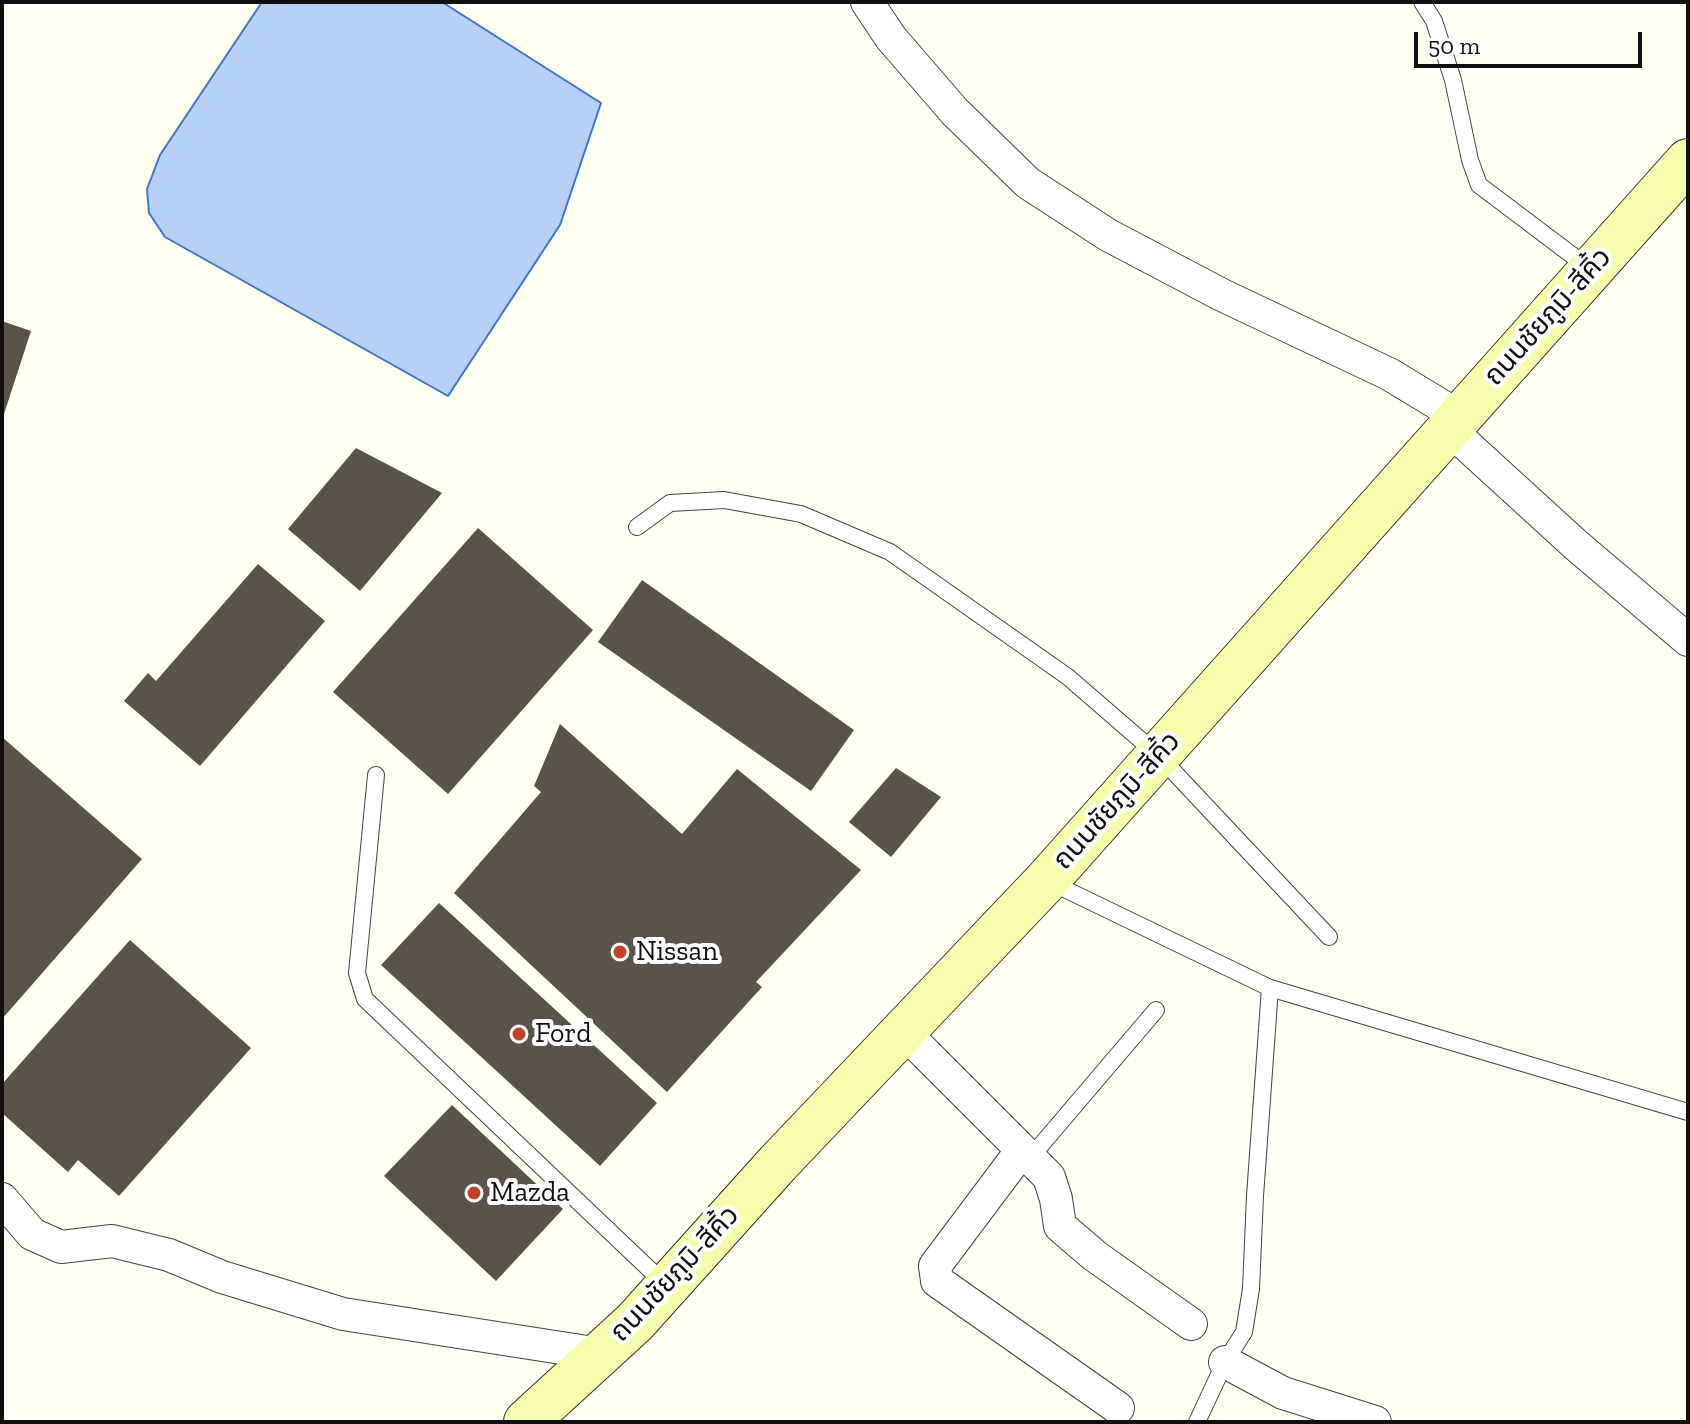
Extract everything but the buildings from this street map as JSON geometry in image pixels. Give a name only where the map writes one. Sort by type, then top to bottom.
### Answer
[{"type":"main road","name":"ถนนชัยภูมิ-สีคิ้ว","points":[[526,1422],[635,1322],[1047,880],[1688,161]]},
{"type":"street","points":[[867,2],[891,38],[955,112],[1028,183],[1108,235],[1222,295],[1389,374],[1455,423],[1576,545],[1688,640]]},
{"type":"street","points":[[903,1031],[1049,1177],[1060,1226],[1095,1256],[1191,1324]]},
{"type":"street","points":[[1026,1154],[935,1266],[934,1274],[937,1281],[1118,1408]]},
{"type":"street","points":[[2,1199],[32,1234],[61,1247],[112,1241],[169,1255],[222,1277],[343,1314],[600,1354]]},
{"type":"street","points":[[1225,1362],[1283,1393],[1375,1422]]},
{"type":"lane","points":[[1422,2],[1434,21],[1453,80],[1470,160],[1479,185],[1591,269]]},
{"type":"lane","points":[[637,527],[670,503],[724,500],[801,514],[890,552],[1068,677],[1158,755],[1329,937]]},
{"type":"lane","points":[[376,775],[357,973],[365,999],[667,1285]]},
{"type":"lane","points":[[1047,880],[1270,988],[1688,1112]]},
{"type":"lane","points":[[1197,1422],[1225,1362],[1244,1332],[1251,1289],[1270,988]]},
{"type":"lane","points":[[1026,1154],[1156,1010]]},
{"type":"water","points":[[262,2],[442,2],[601,103],[560,225],[448,396],[165,237],[149,213],[147,189],[160,155]]},
{"type":"place","name":"Nissan","points":[[620,952]]},
{"type":"place","name":"Ford","points":[[519,1034]]},
{"type":"place","name":"Mazda","points":[[474,1193]]}]
